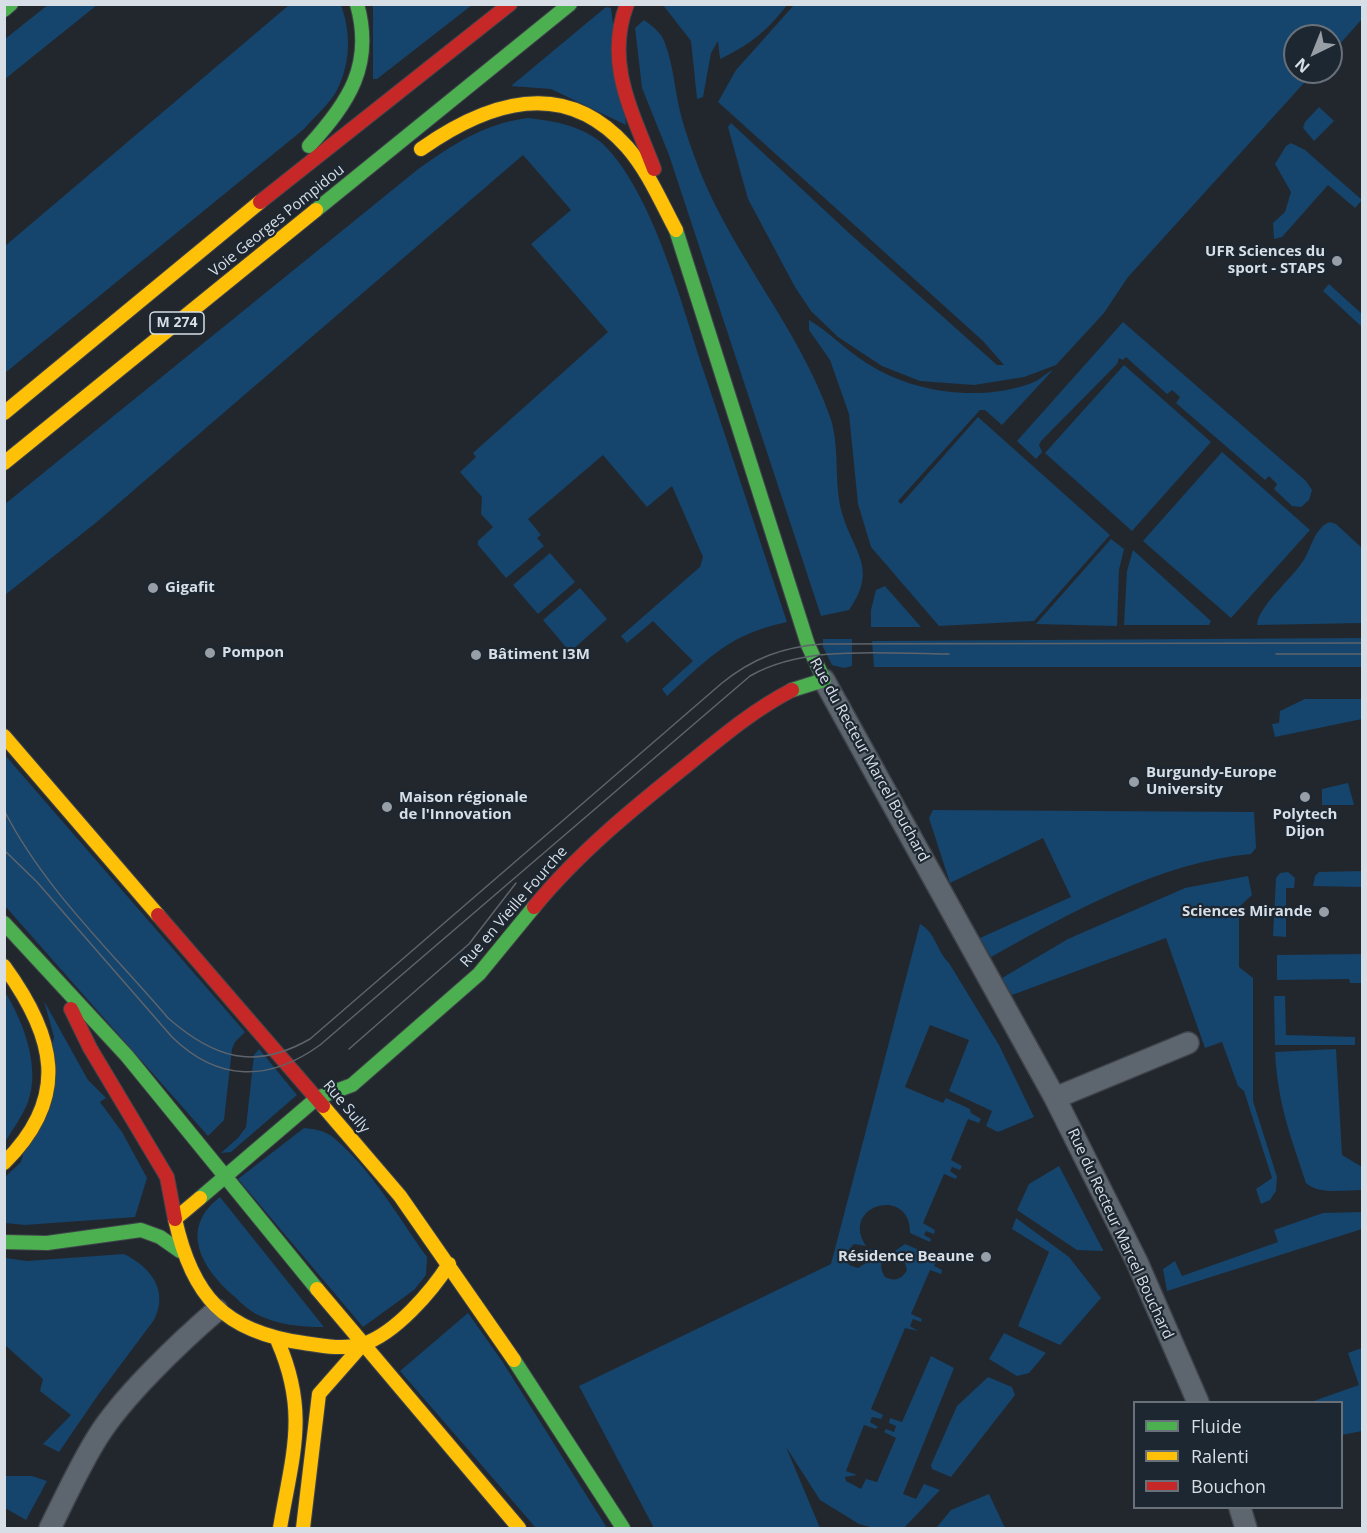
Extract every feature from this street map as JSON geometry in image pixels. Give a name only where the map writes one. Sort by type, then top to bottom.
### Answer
[{"type":"main road","points":[[4,10],[11,4]]},
{"type":"main road","points":[[238,218],[332,122],[353,90],[362,67],[365,43],[364,28],[357,4]]},
{"type":"main road","name":"Voie Georges Pompidou","points":[[4,413],[238,218],[376,112],[510,4]]},
{"type":"main road","name":"Voie Georges Pompidou","points":[[4,463],[570,4]]},
{"type":"main road","points":[[627,4],[619,26],[619,74],[676,230]]},
{"type":"main road","points":[[407,158],[456,126],[486,111],[532,102],[553,104],[591,117],[614,134],[639,163],[676,230]]},
{"type":"main road","points":[[349,184],[369,184],[378,178]]},
{"type":"main road","name":"Rue du Recteur Marcel Bouchard","points":[[676,230],[808,645],[824,680]]},
{"type":"main road","name":"Rue en Vieille Fourche","points":[[175,1219],[317,1098],[352,1085],[479,974],[553,884],[667,780],[761,705],[798,687],[824,680]]},
{"type":"main road","name":"Rue Sully","points":[[4,736],[400,1196],[546,1406],[623,1528]]},
{"type":"main road","points":[[4,923],[127,1056],[363,1344],[519,1528]]},
{"type":"main road","points":[[4,966],[17,980],[39,1020],[50,1072],[48,1095],[34,1129],[14,1156],[4,1163]]},
{"type":"main road","points":[[57,980],[90,1048],[167,1177],[180,1251],[197,1283],[217,1310],[247,1330],[278,1342],[324,1346],[363,1344]]},
{"type":"main road","points":[[4,1242],[47,1243],[141,1230],[160,1237],[180,1251]]},
{"type":"main road","points":[[303,1528],[320,1395],[363,1344],[414,1311],[439,1281],[449,1264]]},
{"type":"main road","points":[[278,1342],[290,1370],[296,1400],[294,1436],[280,1528]]},
{"type":"street","name":"Rue du Recteur Marcel Bouchard","points":[[824,680],[1054,1098],[1137,1262],[1198,1401]]},
{"type":"street","points":[[1054,1098],[1188,1043]]},
{"type":"street","points":[[50,1528],[98,1437],[131,1396],[191,1332],[217,1310]]},
{"type":"street","points":[[1240,1509],[1246,1528]]},
{"type":"shaded area","points":[[49,4],[97,5],[5,79],[5,39]]},
{"type":"shaded area","points":[[1362,4],[1362,19],[1343,40],[1343,24],[1283,24],[1283,84],[1303,84],[1128,277],[1104,313],[1056,365],[1024,377],[974,385],[920,381],[882,366],[838,337],[811,311],[795,287],[748,199],[728,127],[731,123],[849,233],[997,365],[1004,365],[983,341],[718,102],[736,70],[794,5]]},
{"type":"shaded area","points":[[289,5],[341,5],[347,26],[347,58],[342,79],[330,100],[304,129],[5,373],[5,246]]},
{"type":"shaded area","points":[[373,5],[472,5],[377,79],[373,79]]},
{"type":"shaded area","points":[[663,5],[787,5],[757,36],[720,59],[718,41],[711,53],[703,97],[697,99],[691,41]]},
{"type":"shaded area","points":[[606,7],[611,8],[626,125],[551,89],[511,86]]},
{"type":"shaded area","points":[[644,20],[664,39],[684,126],[715,205],[801,352],[829,414],[835,438],[839,501],[863,571],[858,595],[849,610],[821,616],[669,155],[642,88],[635,28]]},
{"type":"shaded area","points":[[1319,107],[1334,121],[1314,141],[1303,128],[1305,122]]},
{"type":"shaded area","points":[[528,118],[578,129],[596,139],[621,166],[637,192],[676,284],[787,622],[749,634],[721,649],[667,696],[662,689],[693,661],[653,621],[627,643],[621,636],[700,567],[703,557],[672,486],[647,507],[603,455],[528,519],[541,535],[537,538],[544,546],[506,578],[478,545],[478,541],[493,527],[481,514],[482,497],[460,472],[476,457],[473,453],[608,332],[531,244],[571,210],[523,155],[98,521],[5,595],[5,504],[417,170],[470,136],[497,125]]},
{"type":"shaded area","points":[[1291,143],[1305,150],[1362,200],[1355,208],[1328,185],[1282,237],[1274,239],[1273,223],[1285,212],[1291,192],[1275,164],[1286,146]]},
{"type":"shaded area","points":[[1329,284],[1362,314],[1362,327],[1323,291]]},
{"type":"shaded area","points":[[809,320],[883,373],[947,392],[992,392],[1014,388],[1034,382],[1053,370],[1002,425],[985,410],[980,410],[898,501],[901,504],[978,417],[1110,535],[1034,621],[939,626],[871,547],[858,504],[849,414],[830,360],[809,330]]},
{"type":"shaded area","points":[[1123,322],[1306,481],[1312,490],[1309,500],[1301,507],[1292,506],[1274,489],[1277,484],[1269,476],[1265,480],[1176,403],[1180,397],[1172,390],[1167,394],[1126,357],[1123,360],[1119,358],[1117,364],[1041,441],[1039,445],[1042,452],[1036,459],[1017,441]]},
{"type":"shaded area","points":[[1124,365],[1211,442],[1132,531],[1045,453]]},
{"type":"shaded area","points":[[1222,452],[1310,530],[1231,618],[1143,541]]},
{"type":"shaded area","points":[[1330,522],[1336,524],[1362,548],[1362,623],[1257,625],[1268,602],[1304,559],[1320,529]]},
{"type":"shaded area","points":[[1111,539],[1124,549],[1119,570],[1117,626],[1036,624]]},
{"type":"shaded area","points":[[1133,550],[1211,621],[1209,625],[1124,625],[1127,571]]},
{"type":"shaded area","points":[[550,553],[575,582],[538,614],[513,585]]},
{"type":"shaded area","points":[[885,586],[921,627],[871,627],[871,610],[876,590]]},
{"type":"shaded area","points":[[580,588],[607,619],[570,652],[543,620]]},
{"type":"shaded area","points":[[1362,638],[1362,667],[874,667],[872,641]]},
{"type":"shaded area","points":[[823,639],[852,639],[852,666],[844,668],[832,665],[823,647]]},
{"type":"shaded area","points":[[1305,699],[1362,699],[1362,719],[1275,737],[1272,724],[1279,723],[1280,711]]},
{"type":"shaded area","points":[[4,754],[245,1032],[235,1042],[232,1049],[224,1120],[208,1136],[5,906]]},
{"type":"shaded area","points":[[1348,783],[1354,805],[1322,805],[1322,789]]},
{"type":"shaded area","points":[[933,810],[1254,812],[1256,848],[1251,854],[1183,867],[1116,892],[1052,923],[991,957],[980,938],[1071,897],[1043,838],[950,883],[929,818]]},
{"type":"shaded area","points":[[1362,871],[1362,887],[1313,886],[1315,876],[1319,872]]},
{"type":"shaded area","points":[[1288,872],[1295,878],[1294,888],[1286,888],[1286,937],[1273,936],[1276,878],[1280,873]]},
{"type":"shaded area","points":[[1248,876],[1252,895],[1239,907],[1239,967],[1253,978],[1253,1101],[1277,1177],[1276,1191],[1270,1200],[1261,1204],[1256,1189],[1272,1178],[1244,1091],[1238,1086],[1222,1042],[1205,1048],[1166,938],[1012,995],[1002,978],[1068,939],[1185,888]]},
{"type":"shaded area","points":[[920,924],[933,937],[999,1045],[1034,1117],[998,1132],[986,1126],[992,1111],[949,1091],[969,1040],[930,1025],[905,1087],[943,1103],[946,1098],[970,1109],[971,1113],[981,1119],[979,1123],[968,1119],[951,1160],[962,1166],[960,1170],[952,1167],[950,1171],[957,1176],[956,1179],[944,1174],[923,1223],[935,1230],[934,1234],[926,1231],[924,1235],[931,1239],[930,1242],[910,1233],[907,1218],[900,1209],[889,1205],[878,1206],[868,1211],[862,1220],[860,1232],[866,1246],[854,1244],[845,1254],[849,1265],[858,1268],[869,1261],[870,1253],[867,1248],[878,1253],[889,1254],[881,1267],[885,1277],[892,1279],[903,1276],[907,1270],[903,1257],[892,1253],[905,1244],[938,1258],[934,1266],[942,1270],[941,1274],[930,1270],[911,1314],[922,1319],[921,1322],[913,1319],[910,1326],[918,1331],[905,1328],[871,1409],[883,1415],[881,1419],[872,1417],[870,1422],[878,1427],[876,1429],[864,1425],[846,1471],[857,1475],[845,1477],[846,1481],[861,1489],[866,1479],[877,1482],[896,1438],[884,1432],[886,1429],[894,1432],[896,1426],[889,1423],[890,1418],[902,1422],[931,1356],[954,1368],[903,1494],[916,1499],[924,1484],[940,1490],[904,1528],[874,1528],[859,1524],[820,1500],[786,1447],[820,1528],[654,1528],[579,1386],[831,1264]]},
{"type":"shaded area","points":[[1362,954],[1362,983],[1350,983],[1349,979],[1277,980],[1277,955]]},
{"type":"shaded area","points":[[5,992],[24,1030],[32,1074],[28,1102],[5,1142]]},
{"type":"shaded area","points":[[1274,996],[1285,996],[1286,1035],[1355,1037],[1355,1045],[1275,1045]]},
{"type":"shaded area","points":[[44,1001],[88,1080],[106,1098],[100,1102],[122,1132],[147,1178],[135,1217],[25,1225],[5,1223],[5,1177],[21,1162],[54,1037]]},
{"type":"shaded area","points":[[259,1049],[297,1095],[231,1152],[221,1153],[238,1138],[246,1127],[254,1055]]},
{"type":"shaded area","points":[[1336,1049],[1342,1155],[1362,1167],[1362,1190],[1325,1190],[1311,1187],[1306,1183],[1279,1088],[1275,1052]]},
{"type":"shaded area","points":[[304,1128],[327,1134],[348,1151],[384,1194],[427,1257],[426,1275],[414,1290],[363,1327],[238,1179]]},
{"type":"shaded area","points":[[1059,1166],[1103,1251],[1077,1250],[1017,1210],[1029,1184]]},
{"type":"shaded area","points":[[220,1197],[324,1327],[290,1325],[256,1314],[240,1302],[213,1274],[199,1248],[198,1235],[200,1222],[207,1209]]},
{"type":"shaded area","points":[[1362,1212],[1362,1229],[1167,1291],[1163,1269],[1175,1261],[1182,1276],[1278,1242],[1274,1230],[1323,1213]]},
{"type":"shaded area","points":[[1016,1218],[1069,1257],[1101,1298],[1060,1345],[1018,1326],[1049,1252],[1012,1229]]},
{"type":"shaded area","points":[[124,1254],[134,1259],[155,1281],[159,1299],[158,1309],[154,1320],[59,1452],[43,1444],[71,1415],[40,1391],[43,1379],[5,1345],[5,1258],[27,1261]]},
{"type":"shaded area","points":[[468,1313],[502,1361],[607,1528],[536,1528],[400,1371]]},
{"type":"shaded area","points":[[1004,1333],[1046,1353],[1029,1373],[1017,1376],[989,1359]]},
{"type":"shaded area","points":[[1362,1348],[1362,1431],[1343,1435],[1343,1401],[1314,1401],[1359,1385],[1348,1353]]},
{"type":"shaded area","points":[[988,1377],[1012,1387],[1015,1395],[951,1477],[932,1469],[931,1465],[957,1406]]},
{"type":"shaded area","points":[[5,1476],[32,1476],[47,1481],[26,1520],[5,1508]]},
{"type":"shaded area","points":[[989,1494],[1005,1528],[936,1528],[951,1510]]},
{"type":"tram line","points":[[4,810],[20,839],[59,893],[168,1018],[185,1032],[218,1051],[235,1056],[271,1055],[310,1039],[722,683],[745,667],[769,655],[822,644],[1362,643]]},
{"type":"tram line","points":[[4,850],[37,882],[172,1037],[189,1052],[226,1069],[244,1072],[263,1071],[282,1066],[320,1045],[750,676],[772,666],[821,655],[846,653],[949,654]]},
{"type":"tram line","points":[[1276,654],[1362,654]]},
{"type":"tram line","points":[[349,1049],[469,944],[516,883]]},
{"type":"traffic: fast","points":[[4,10],[11,4]]},
{"type":"traffic: fast","points":[[309,146],[336,114],[346,98],[360,64],[362,46],[357,4]]},
{"type":"traffic: fast","points":[[316,210],[570,4]]},
{"type":"traffic: fast","points":[[676,230],[808,645],[824,680],[792,690]]},
{"type":"traffic: fast","points":[[200,1198],[317,1098],[352,1085],[479,974],[534,907]]},
{"type":"traffic: fast","points":[[4,923],[127,1056],[317,1289]]},
{"type":"traffic: fast","points":[[4,1242],[47,1243],[141,1230],[160,1237],[180,1251]]},
{"type":"traffic: fast","points":[[514,1360],[623,1528]]},
{"type":"traffic: slow","points":[[421,149],[473,119],[499,109],[526,104],[552,104],[578,111],[603,125],[635,156],[676,230]]},
{"type":"traffic: slow","points":[[4,413],[260,202]]},
{"type":"traffic: slow","points":[[4,463],[316,210]]},
{"type":"traffic: slow","points":[[4,736],[158,915]]},
{"type":"traffic: slow","points":[[4,966],[35,1017],[44,1042],[48,1066],[47,1090],[39,1114],[25,1138],[4,1163]]},
{"type":"traffic: slow","points":[[323,1106],[400,1196],[514,1360]]},
{"type":"traffic: slow","points":[[200,1198],[175,1219],[191,1269],[202,1289],[216,1306],[252,1330],[276,1338],[334,1347],[349,1347],[375,1339],[388,1331],[423,1299],[449,1264]]},
{"type":"traffic: slow","points":[[317,1289],[519,1528]]},
{"type":"traffic: slow","points":[[278,1342],[293,1391],[295,1413],[293,1456],[280,1528]]},
{"type":"traffic: slow","points":[[303,1528],[319,1394],[363,1344]]},
{"type":"traffic: jam","points":[[260,202],[510,4]]},
{"type":"traffic: jam","points":[[627,4],[621,26],[620,68],[630,108],[654,169]]},
{"type":"traffic: jam","points":[[534,907],[570,867],[629,813],[740,723],[765,705],[792,690]]},
{"type":"traffic: jam","points":[[158,915],[323,1106]]},
{"type":"traffic: jam","points":[[71,1009],[90,1048],[167,1177],[175,1219]]},
{"type":"place","name":"UFR Sciences du sport - STAPS","points":[[1337,261]]},
{"type":"place","name":"Gigafit","points":[[153,588]]},
{"type":"place","name":"Pompon","points":[[210,653]]},
{"type":"place","name":"Bâtiment I3M","points":[[476,655]]},
{"type":"place","name":"Burgundy-Europe University","points":[[1134,782]]},
{"type":"place","name":"Polytech Dijon","points":[[1305,797]]},
{"type":"place","name":"Maison régionale de l'Innovation","points":[[387,807]]},
{"type":"place","name":"Sciences Mirande","points":[[1324,912]]},
{"type":"place","name":"Résidence Beaune","points":[[986,1257]]}]
